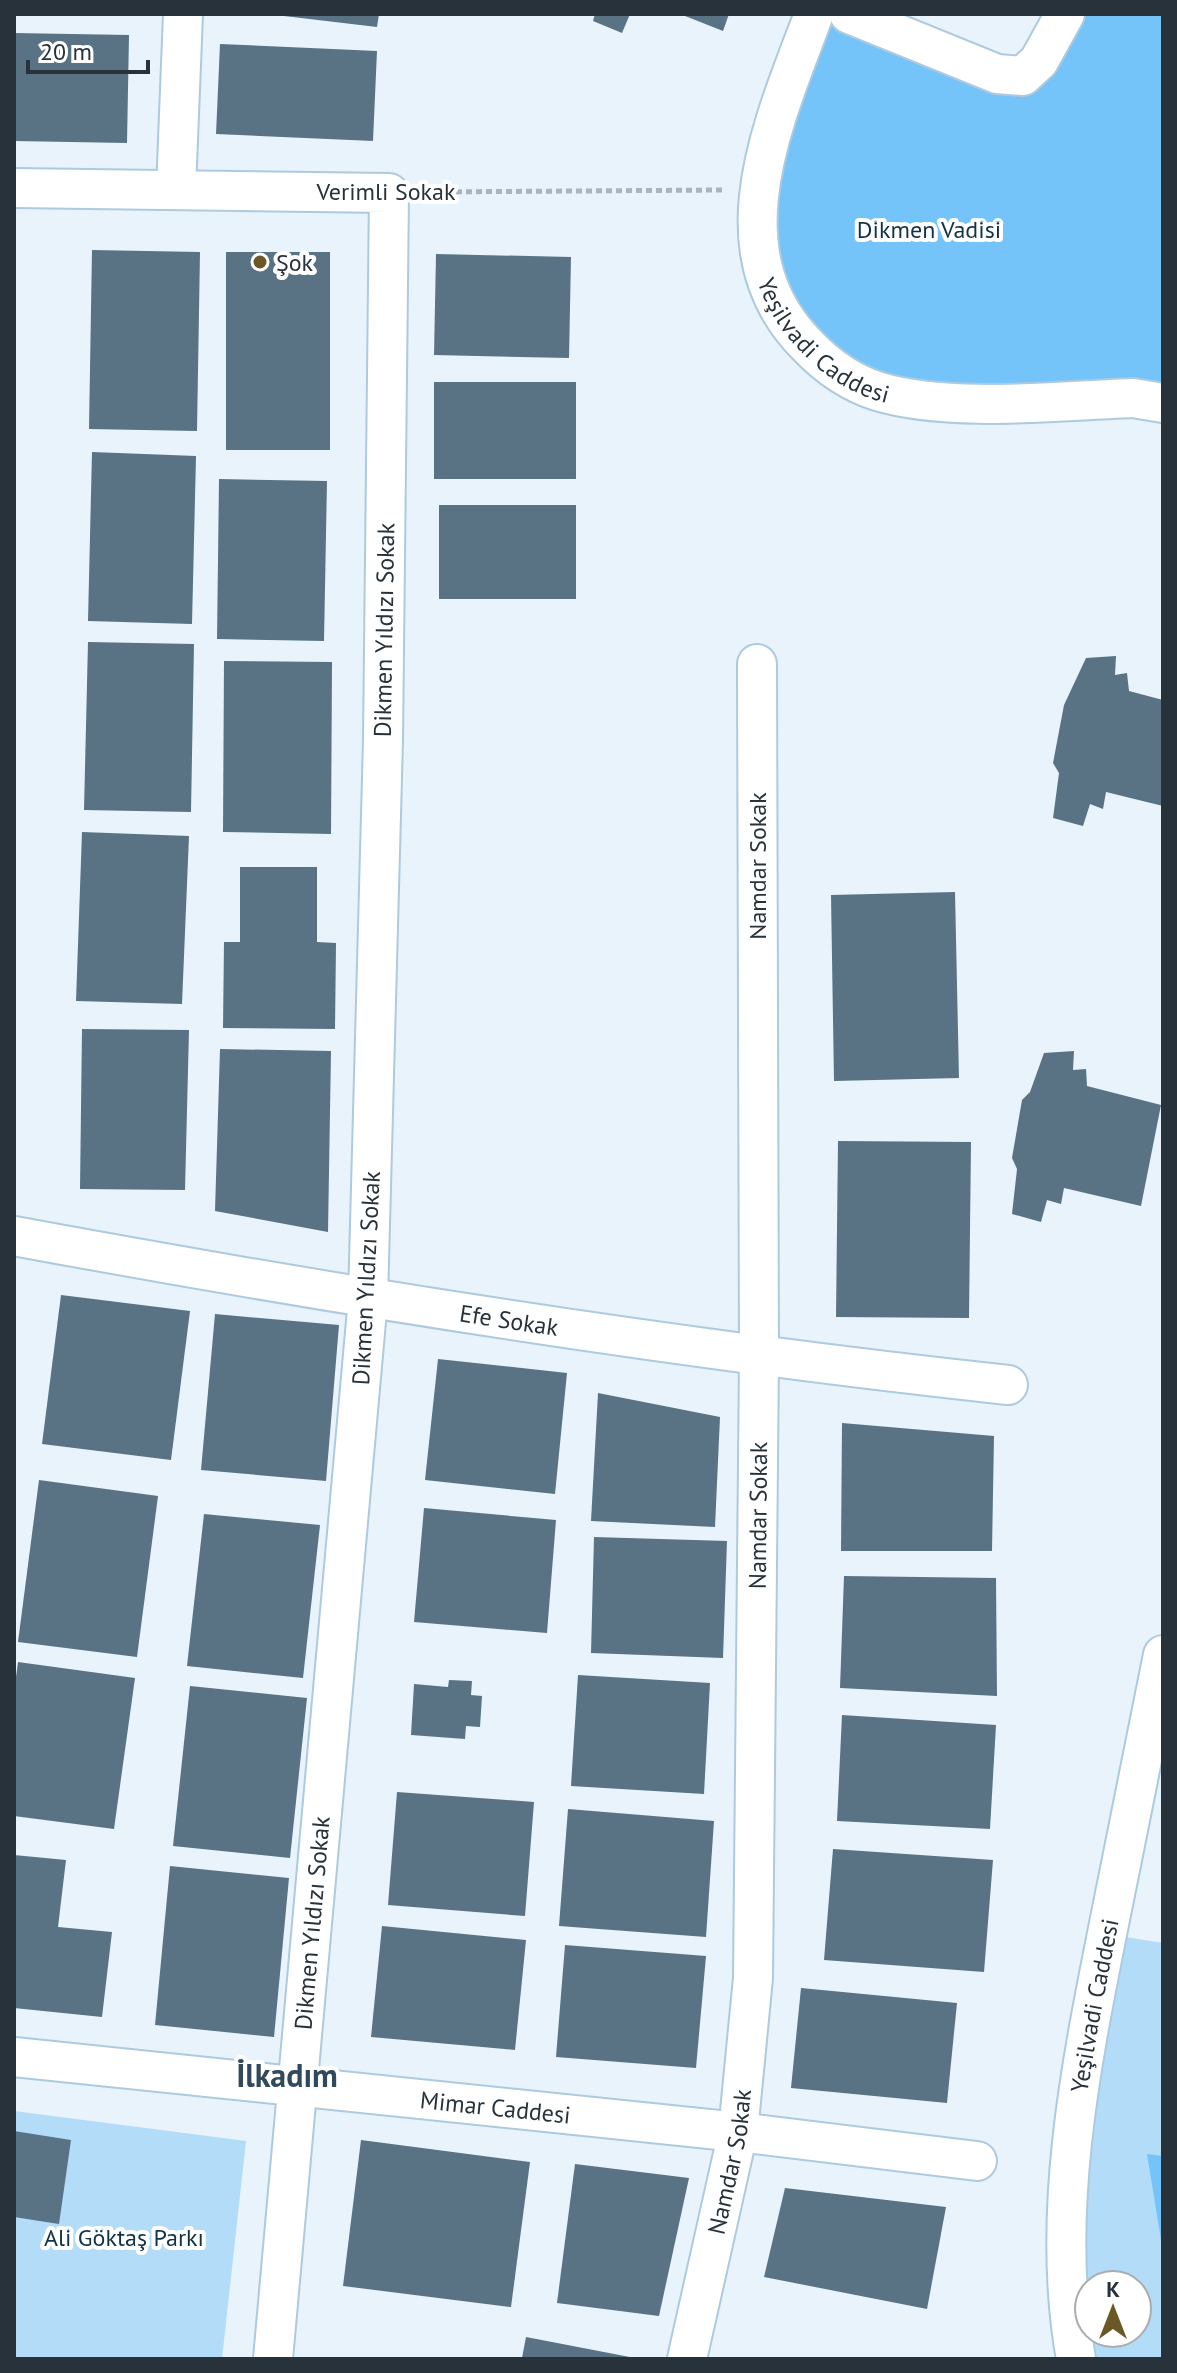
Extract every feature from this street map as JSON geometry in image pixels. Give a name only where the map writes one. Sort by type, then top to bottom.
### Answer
[{"type":"street","points":[[176,190],[183,14]]},
{"type":"street","name":"Yeşilvadi Caddesi","points":[[814,14],[769,133],[759,190],[758,227],[763,274],[787,325],[831,370],[878,391],[941,401],[1133,398],[1163,403]]},
{"type":"street","points":[[849,14],[997,74],[1023,76],[1039,61],[1065,14]]},
{"type":"street","name":"Verimli Sokak","points":[[14,188],[389,193]]},
{"type":"street","name":"Dikmen Yıldızı Sokak","points":[[273,2359],[368,1299],[383,740],[389,193]]},
{"type":"street","name":"Namdar Sokak","points":[[687,2359],[738,2132],[753,1978],[759,1358],[757,664]]},
{"type":"street","name":"Efe Sokak","points":[[14,1236],[368,1299],[759,1358],[1008,1385]]},
{"type":"street","name":"Yeşilvadi Caddesi","points":[[1076,2359],[1067,2243],[1073,2142],[1087,2038],[1163,1655]]},
{"type":"street","name":"Mimar Caddesi","points":[[14,2057],[738,2132],[977,2161]]},
{"type":"path","name":"Verimli Sokak","points":[[389,193],[759,190]]},
{"type":"green space","name":"Dikmen Vadisi","points":[[814,14],[997,74],[1065,14],[1163,14],[1163,397],[1027,402],[831,370],[758,227]]},
{"type":"green space","points":[[1107,1934],[1163,1943],[1163,2359],[1076,2359],[1074,2349],[1153,2349],[1153,2269],[1081,2269]]},
{"type":"green space","name":"Ali Göktaş Parkı","points":[[14,2111],[246,2141],[222,2359],[14,2359]]},
{"type":"green space","points":[[1147,2154],[1163,2156],[1163,2252]]},
{"type":"building","points":[[267,14],[379,14],[377,27]]},
{"type":"building","points":[[595,14],[630,14],[622,33],[593,21]]},
{"type":"building","points":[[680,14],[729,14],[723,31]]},
{"type":"building","points":[[14,33],[129,35],[127,143],[14,141]]},
{"type":"building","points":[[220,44],[377,51],[373,141],[216,134]]},
{"type":"building","points":[[92,250],[200,252],[197,431],[89,429]]},
{"type":"building","points":[[226,252],[330,252],[330,450],[226,450]]},
{"type":"building","points":[[436,254],[571,257],[569,358],[434,355]]},
{"type":"building","points":[[434,382],[576,382],[576,479],[434,479]]},
{"type":"building","points":[[92,452],[196,456],[192,624],[88,621]]},
{"type":"building","points":[[219,479],[327,481],[324,641],[217,639]]},
{"type":"building","points":[[439,505],[576,505],[576,599],[439,599]]},
{"type":"building","points":[[88,642],[194,644],[191,812],[84,810]]},
{"type":"building","points":[[1116,656],[1115,675],[1127,673],[1129,691],[1163,700],[1163,806],[1106,792],[1103,809],[1090,804],[1083,826],[1053,818],[1059,773],[1053,763],[1064,705],[1086,658]]},
{"type":"building","points":[[224,661],[332,662],[331,834],[223,832]]},
{"type":"building","points":[[82,832],[189,836],[182,1004],[76,1001]]},
{"type":"building","points":[[240,867],[317,867],[317,942],[336,943],[335,1029],[223,1028],[224,942],[240,942]]},
{"type":"building","points":[[955,892],[959,1078],[834,1081],[831,895]]},
{"type":"building","points":[[82,1029],[189,1030],[185,1190],[80,1189]]},
{"type":"building","points":[[220,1049],[331,1051],[328,1232],[215,1211]]},
{"type":"building","points":[[1074,1051],[1073,1070],[1086,1069],[1087,1086],[1161,1105],[1141,1206],[1064,1188],[1061,1204],[1047,1200],[1041,1222],[1012,1214],[1017,1169],[1012,1158],[1022,1100],[1030,1092],[1044,1053]]},
{"type":"building","points":[[838,1141],[971,1142],[969,1318],[836,1317]]},
{"type":"building","points":[[61,1295],[190,1311],[171,1460],[42,1444]]},
{"type":"building","points":[[215,1314],[339,1325],[326,1481],[201,1470]]},
{"type":"building","points":[[438,1359],[567,1373],[555,1494],[425,1480]]},
{"type":"building","points":[[598,1393],[720,1417],[715,1527],[591,1521]]},
{"type":"building","points":[[842,1423],[994,1436],[992,1551],[841,1551]]},
{"type":"building","points":[[39,1480],[158,1496],[137,1657],[18,1642]]},
{"type":"building","points":[[424,1508],[556,1520],[547,1633],[414,1622]]},
{"type":"building","points":[[204,1514],[320,1525],[303,1678],[187,1666]]},
{"type":"building","points":[[594,1537],[727,1541],[723,1658],[591,1653]]},
{"type":"building","points":[[844,1576],[996,1578],[997,1696],[840,1688]]},
{"type":"building","points":[[18,1662],[135,1678],[114,1829],[14,1816],[14,1692]]},
{"type":"building","points":[[578,1675],[710,1683],[704,1794],[571,1786]]},
{"type":"building","points":[[449,1680],[472,1681],[471,1695],[482,1696],[480,1727],[466,1726],[465,1739],[411,1735],[414,1684],[448,1687]]},
{"type":"building","points":[[190,1686],[307,1698],[290,1858],[173,1846]]},
{"type":"building","points":[[842,1715],[996,1725],[990,1829],[837,1821]]},
{"type":"building","points":[[397,1792],[534,1802],[525,1916],[388,1905]]},
{"type":"building","points":[[568,1809],[714,1821],[706,1937],[559,1926]]},
{"type":"building","points":[[833,1849],[993,1860],[984,1972],[824,1960]]},
{"type":"building","points":[[14,1855],[66,1860],[58,1927],[112,1932],[102,2017],[14,2008]]},
{"type":"building","points":[[170,1866],[289,1878],[274,2037],[155,2025]]},
{"type":"building","points":[[382,1926],[526,1940],[515,2050],[371,2037]]},
{"type":"building","points":[[565,1945],[706,1956],[696,2068],[556,2057]]},
{"type":"building","points":[[801,1988],[957,2003],[947,2103],[791,2088]]},
{"type":"building","points":[[14,2131],[71,2140],[59,2224],[14,2217]]},
{"type":"building","points":[[361,2140],[530,2162],[511,2307],[343,2286]]},
{"type":"building","points":[[575,2164],[689,2178],[659,2316],[557,2303]]},
{"type":"building","points":[[785,2188],[946,2207],[927,2309],[764,2277]]},
{"type":"building","points":[[526,2337],[635,2358],[522,2358]]},
{"type":"place","name":"Şok","points":[[260,262]]},
{"type":"district","name":"İlkadım","points":[[287,2075]]}]
